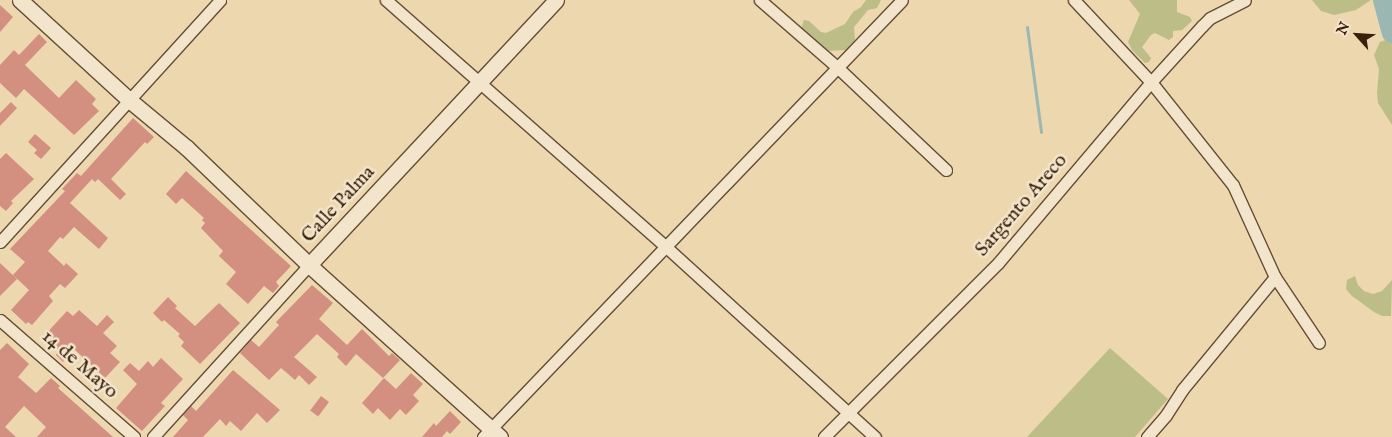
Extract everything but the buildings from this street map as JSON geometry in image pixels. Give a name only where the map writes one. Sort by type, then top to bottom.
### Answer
[{"type":"street","points":[[20,0],[128,99],[187,148],[309,265],[491,434],[664,246],[902,0]]},
{"type":"street","points":[[0,242],[220,0]]},
{"type":"street","points":[[386,0],[478,84],[664,246],[847,414],[875,437]]},
{"type":"street","name":"Calle Palma","points":[[152,437],[556,0]]},
{"type":"street","points":[[760,0],[836,67],[946,170]]},
{"type":"street","points":[[1074,0],[1151,82],[1233,185],[1276,276],[1319,343]]},
{"type":"street","name":"Sargento Areco","points":[[824,437],[998,263],[1151,82],[1210,18],[1245,0]]},
{"type":"street","points":[[1147,437],[1166,415],[1182,390],[1276,276]]},
{"type":"street","name":"14 de Mayo","points":[[0,320],[134,437]]},
{"type":"green space","points":[[866,0],[881,0],[877,8],[868,10],[854,27],[855,40],[846,50],[827,51],[801,29],[804,20],[809,21],[821,32],[826,33],[845,24],[853,12],[861,7]]},
{"type":"green space","points":[[1129,0],[1177,0],[1177,12],[1190,17],[1192,21],[1182,30],[1173,31],[1173,37],[1169,40],[1155,33],[1151,35],[1142,47],[1151,58],[1149,62],[1145,63],[1132,50],[1128,42],[1140,14]]},
{"type":"green space","points":[[1312,0],[1371,0],[1356,10],[1334,15],[1321,11]]},
{"type":"green space","points":[[1392,38],[1392,125],[1378,103],[1379,69],[1374,55],[1380,42]]},
{"type":"green space","points":[[1355,276],[1358,285],[1364,291],[1373,294],[1382,291],[1392,280],[1391,316],[1382,316],[1374,312],[1352,296],[1346,289],[1347,280]]},
{"type":"green space","points":[[1110,348],[1168,399],[1135,437],[1027,437]]},
{"type":"waterway","points":[[1383,0],[1392,33]]},
{"type":"waterway","points":[[1027,27],[1041,132]]}]
